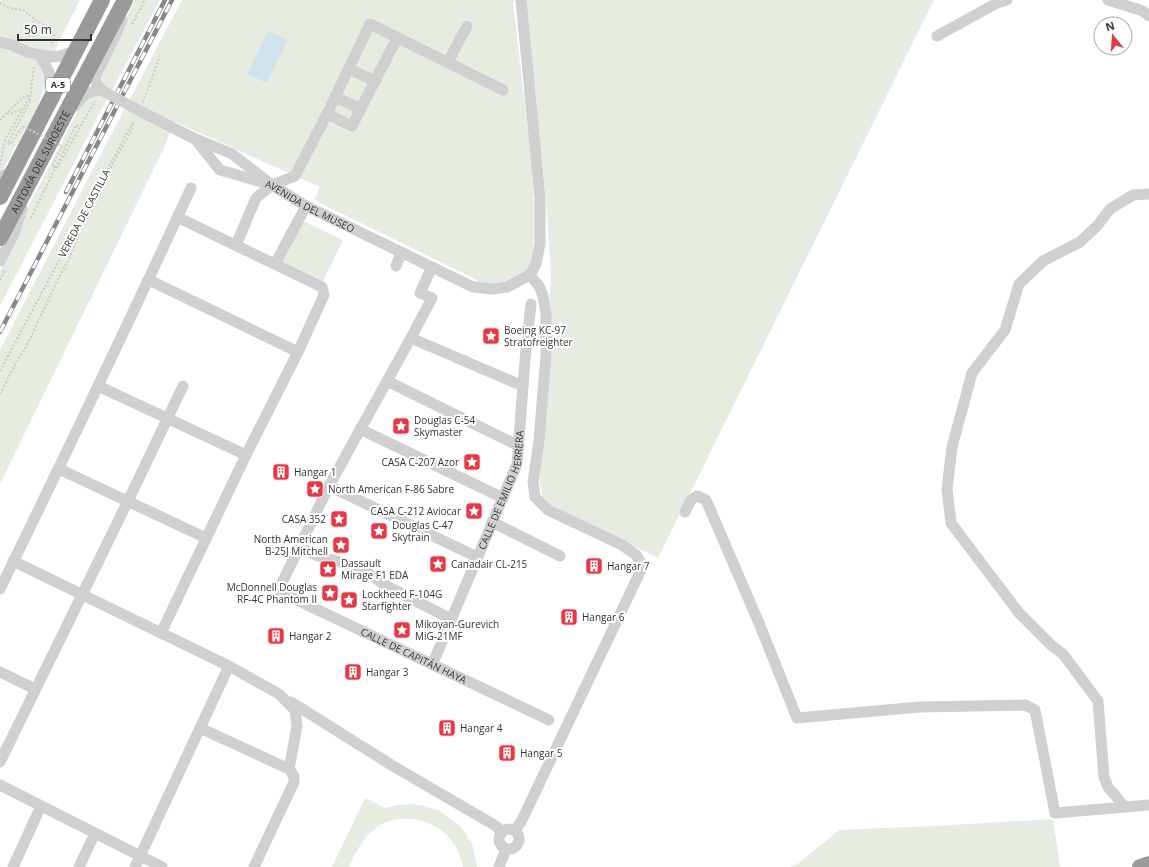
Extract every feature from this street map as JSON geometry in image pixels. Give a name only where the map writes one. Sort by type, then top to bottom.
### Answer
[{"type":"highway","points":[[92,20],[94,0]]},
{"type":"highway","name":"AUTOVÍA DEL SUROESTE","points":[[0,197],[8,167],[52,96],[102,0]]},
{"type":"highway","name":"AUTOVÍA DEL SUROESTE","points":[[0,238],[125,0]]},
{"type":"highway","points":[[1140,867],[1149,864]]},
{"type":"street","points":[[54,134],[84,95],[88,92],[101,90],[95,81],[96,74],[116,34],[130,0]]},
{"type":"street","points":[[514,831],[521,822],[642,570],[641,563],[636,555],[622,545],[548,510],[535,497],[533,482],[539,440],[546,355],[546,314],[543,296],[539,286],[530,275],[536,264],[540,244],[540,198],[521,0]]},
{"type":"street","points":[[937,36],[997,3],[1008,0]]},
{"type":"street","points":[[1108,0],[1143,11],[1149,16]]},
{"type":"street","points":[[236,245],[256,198],[272,185],[295,176],[327,114],[370,24],[503,90]]},
{"type":"street","points":[[448,62],[467,26]]},
{"type":"street","points":[[327,114],[352,126],[397,38]]},
{"type":"street","points":[[0,42],[12,45],[27,52],[56,57],[76,51]]},
{"type":"street","points":[[40,55],[49,72],[52,96]]},
{"type":"street","points":[[349,69],[375,80]]},
{"type":"street","name":"AVENIDA DEL MUSEO","points":[[101,90],[137,115],[175,128],[194,138],[220,170],[272,185],[306,206],[454,278],[473,286],[492,289],[507,287],[530,275]]},
{"type":"street","points":[[335,97],[361,109]]},
{"type":"street","points":[[194,138],[232,154],[272,185]]},
{"type":"street","points":[[0,177],[8,167]]},
{"type":"street","points":[[0,261],[14,234],[36,168]]},
{"type":"street","points":[[0,588],[59,469],[191,188]]},
{"type":"street","points":[[1125,807],[1108,787],[1104,777],[1098,701],[1063,654],[1052,646],[1019,613],[952,523],[947,489],[952,447],[972,373],[1005,330],[1019,284],[1043,261],[1080,242],[1097,226],[1110,209],[1133,195],[1149,194]]},
{"type":"street","points":[[275,264],[306,206]]},
{"type":"street","points":[[161,632],[246,455],[298,352],[324,295],[322,287],[178,217]]},
{"type":"street","points":[[396,266],[402,253]]},
{"type":"street","points":[[432,267],[420,293],[432,298],[329,486],[299,547],[318,556],[362,568],[383,584],[451,619]]},
{"type":"street","points":[[149,280],[298,352]]},
{"type":"street","name":"CALLE DE EMILIO HERRERA","points":[[432,665],[517,464],[531,304]]},
{"type":"street","points":[[412,336],[523,386]]},
{"type":"street","points":[[387,381],[519,446]]},
{"type":"street","points":[[98,386],[246,455]]},
{"type":"street","points":[[0,762],[183,386]]},
{"type":"street","points":[[360,429],[503,498]]},
{"type":"street","points":[[59,469],[206,538]]},
{"type":"street","points":[[329,486],[478,557]]},
{"type":"street","points":[[685,512],[691,500],[697,496],[706,500],[756,615],[797,718],[920,707],[1025,705],[1035,710],[1055,813],[1149,805]]},
{"type":"street","points":[[492,522],[560,556]]},
{"type":"street","name":"CALLE DE CAPITÁN HAYA","points":[[299,547],[278,591],[549,720]]},
{"type":"street","points":[[13,561],[229,666],[279,694],[393,766],[496,826],[502,832]]},
{"type":"street","points":[[135,867],[229,666]]},
{"type":"street","points":[[0,672],[35,689]]},
{"type":"street","points":[[279,694],[296,710],[297,726],[289,769]]},
{"type":"street","points":[[200,728],[289,769],[294,776],[294,782],[254,867]]},
{"type":"street","points":[[0,785],[162,867]]},
{"type":"street","points":[[13,867],[41,806]]},
{"type":"street","points":[[508,830],[514,831],[518,836],[518,842],[514,847],[506,849],[500,845],[500,835],[502,832],[508,830]]},
{"type":"street","points":[[79,867],[95,833]]},
{"type":"street","points":[[499,867],[506,849]]},
{"type":"path","points":[[0,3],[10,8],[23,10],[54,33],[52,44],[40,55],[34,66],[30,101],[8,143],[11,144],[22,126],[62,146],[52,166],[57,168],[101,90]]},
{"type":"path","name":"VEREDA DE CASTILLA","points":[[0,371],[137,115],[160,53]]},
{"type":"path","points":[[8,167],[4,140],[30,95]]},
{"type":"path","points":[[0,120],[22,98],[30,95]]},
{"type":"path","points":[[6,114],[21,110]]},
{"type":"path","points":[[0,394],[26,347],[69,259],[82,227],[101,192],[112,166],[132,130],[137,115]]},
{"type":"path","points":[[28,223],[76,126],[80,127]]},
{"type":"path","points":[[73,234],[75,245]]},
{"type":"shaded area","points":[[0,0],[80,0],[59,41],[38,106],[0,175]]},
{"type":"shaded area","points":[[135,0],[160,0],[0,306],[0,271],[17,238],[18,231],[28,207]]},
{"type":"shaded area","points":[[182,0],[525,0],[513,1],[533,177],[534,231],[533,251],[530,265],[522,274],[512,280],[480,284],[475,279],[314,200],[320,187],[175,122],[162,152],[0,484],[0,350]]},
{"type":"shaded area","points":[[525,0],[934,0],[658,558],[552,507],[542,495],[539,478],[551,275],[546,199]]},
{"type":"shaded area","points":[[303,221],[343,240],[323,281],[282,262]]},
{"type":"shaded area","points":[[365,798],[385,808],[412,804],[438,810],[459,825],[466,834],[472,843],[477,867],[463,867],[459,854],[452,841],[445,833],[436,827],[417,820],[396,819],[377,827],[368,835],[360,845],[349,867],[332,867]]},
{"type":"shaded area","points":[[1053,819],[1060,867],[790,867],[799,863],[839,830]]},
{"type":"water","points":[[268,31],[287,40],[267,83],[247,74]]},
{"type":"railway","points":[[66,192],[165,0]]},
{"type":"railway","points":[[0,332],[172,0]]},
{"type":"place","name":"Boeing KC-97 Stratofreighter","points":[[491,336]]},
{"type":"place","name":"Douglas C-54 Skymaster","points":[[401,426]]},
{"type":"place","name":"CASA C-207 Azor","points":[[472,462]]},
{"type":"place","name":"Hangar 1","points":[[281,472]]},
{"type":"place","name":"North American F-86 Sabre","points":[[315,489]]},
{"type":"place","name":"CASA C-212 Aviocar","points":[[474,511]]},
{"type":"place","name":"CASA 352","points":[[339,519]]},
{"type":"place","name":"Douglas C-47 Skytrain","points":[[379,531]]},
{"type":"place","name":"North American B-25J Mitchell","points":[[341,545]]},
{"type":"place","name":"Canadair CL-215","points":[[438,564]]},
{"type":"place","name":"Hangar 7","points":[[594,566]]},
{"type":"place","name":"Dassault Mirage F1 EDA","points":[[328,569]]},
{"type":"place","name":"McDonnell Douglas RF-4C Phantom II","points":[[330,593]]},
{"type":"place","name":"Lockheed F-104G Starfighter","points":[[349,600]]},
{"type":"place","name":"Hangar 6","points":[[569,617]]},
{"type":"place","name":"Mikoyan-Gurevich MiG-21MF","points":[[402,630]]},
{"type":"place","name":"Hangar 2","points":[[276,636]]},
{"type":"place","name":"Hangar 3","points":[[353,672]]},
{"type":"place","name":"Hangar 4","points":[[447,728]]},
{"type":"place","name":"Hangar 5","points":[[507,753]]}]
